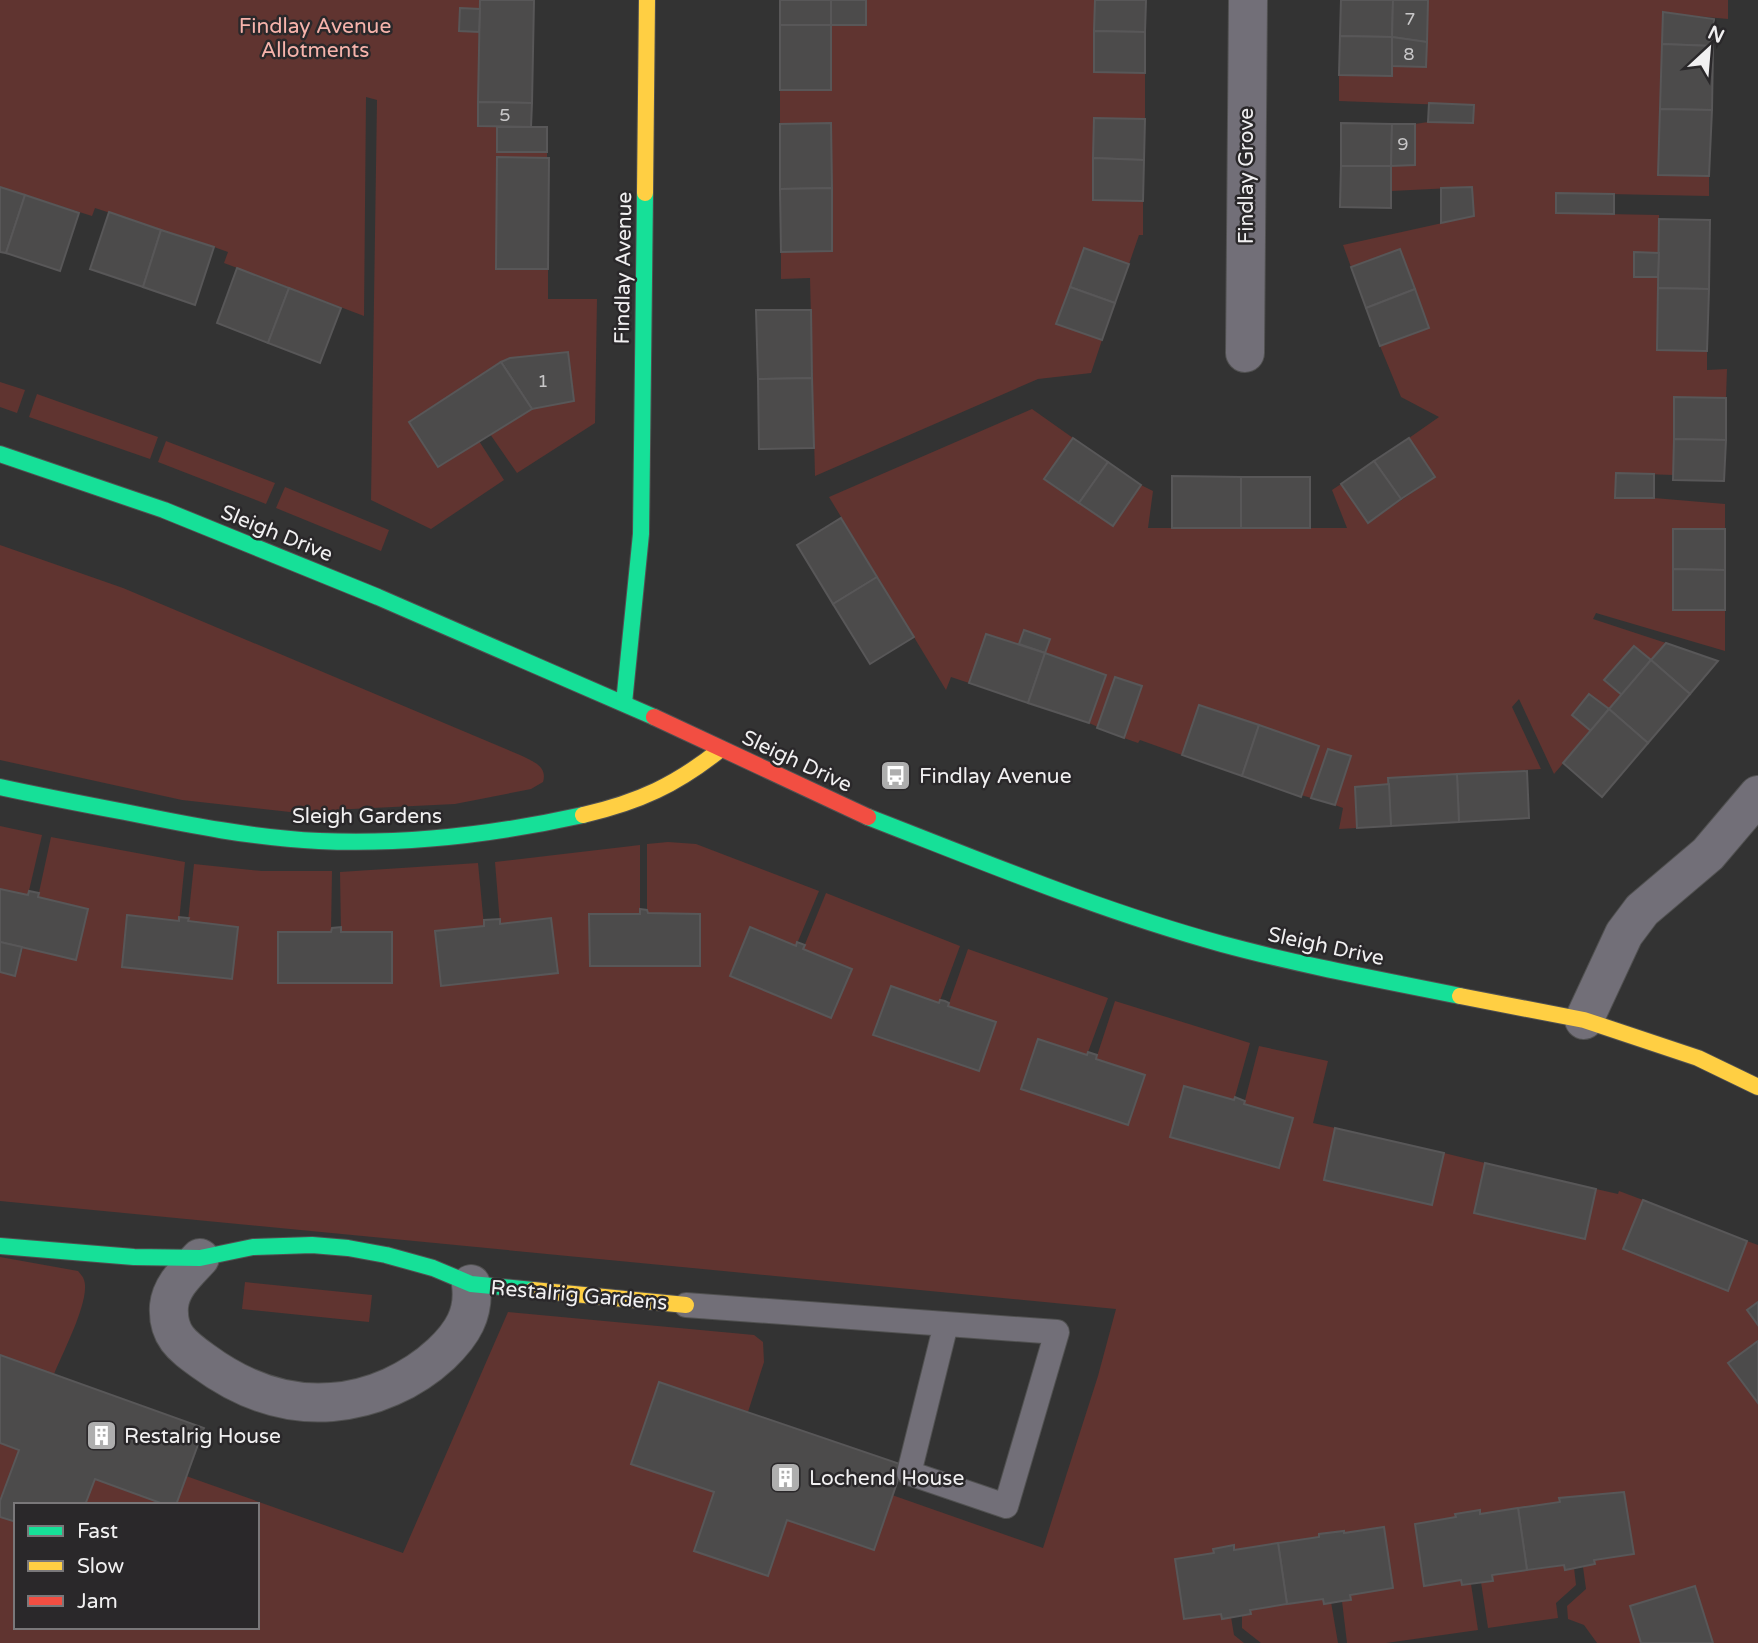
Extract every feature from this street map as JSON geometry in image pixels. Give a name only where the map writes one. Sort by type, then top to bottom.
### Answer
[{"type":"street","name":"Findlay Avenue","points":[[624,703],[641,534],[647,0]]},
{"type":"street","name":"Findlay Grove","points":[[1245,353],[1248,0]]},
{"type":"street","name":"Sleigh Drive","points":[[0,454],[164,510],[378,597],[624,703],[863,815],[1040,884],[1129,916],[1222,944],[1316,967],[1584,1020],[1646,1038],[1698,1058],[1758,1087]]},
{"type":"street","name":"Sleigh Gardens","points":[[0,787],[234,832],[289,839],[402,841],[447,838],[548,822],[633,802],[680,780],[721,749]]},
{"type":"street","points":[[1584,1020],[1624,934],[1642,910],[1708,854],[1758,794]]},
{"type":"street","name":"Restalrig Gardens","points":[[0,1246],[200,1258],[253,1247],[312,1245],[348,1248],[433,1268],[471,1284],[686,1305]]},
{"type":"street","name":"Restalrig Gardens","points":[[200,1258],[184,1274],[172,1295],[170,1320],[174,1335],[181,1346],[223,1376],[257,1392],[291,1400],[317,1402],[353,1399],[378,1392],[409,1378],[439,1356],[463,1329],[469,1318],[471,1284]]},
{"type":"lane","points":[[686,1305],[1057,1332],[1006,1506],[909,1473],[946,1324]]},
{"type":"green space","name":"Findlay Avenue Allotments","points":[[0,0],[480,0],[480,9],[460,9],[459,31],[479,32],[478,126],[497,127],[497,152],[547,152],[547,158],[497,157],[496,268],[548,269],[548,299],[597,299],[595,423],[517,473],[490,434],[532,409],[545,406],[510,358],[409,422],[438,467],[479,441],[504,480],[431,529],[371,500],[377,100],[366,97],[364,316],[224,263],[228,252],[214,247],[95,208],[92,216],[0,187]]},
{"type":"green space","points":[[866,0],[1095,0],[1094,72],[1145,73],[1145,119],[1094,118],[1093,200],[1143,201],[1143,235],[1139,235],[1129,264],[1084,249],[1057,324],[1102,340],[1091,373],[1038,379],[815,476],[810,278],[781,279],[781,252],[832,251],[831,124],[780,124],[780,90],[831,90],[831,25],[866,25]]},
{"type":"green space","points":[[1428,0],[1728,0],[1728,19],[1663,13],[1659,175],[1709,176],[1709,196],[1556,193],[1556,213],[1659,215],[1659,253],[1634,253],[1634,277],[1658,277],[1657,349],[1707,351],[1707,370],[1727,369],[1726,398],[1674,397],[1673,475],[1616,473],[1615,497],[1725,504],[1725,529],[1674,529],[1673,609],[1725,610],[1725,651],[1596,613],[1593,619],[1666,643],[1651,660],[1634,646],[1622,695],[1609,709],[1589,694],[1572,715],[1591,731],[1554,774],[1519,699],[1512,707],[1541,769],[1389,778],[1389,784],[1355,787],[1357,828],[1339,829],[1343,808],[1335,805],[1350,756],[1328,749],[1311,798],[1301,795],[1318,746],[1200,705],[1182,755],[1140,740],[1138,743],[1124,738],[1142,686],[1098,727],[1089,723],[1106,675],[1045,653],[1049,640],[1024,631],[1019,644],[986,634],[969,683],[951,677],[946,690],[829,497],[1032,409],[1073,438],[1045,480],[1112,525],[1141,485],[1153,491],[1148,528],[1347,528],[1332,490],[1341,484],[1368,523],[1435,477],[1409,438],[1439,417],[1401,397],[1380,346],[1429,328],[1400,250],[1351,267],[1343,245],[1474,216],[1472,187],[1391,191],[1391,166],[1415,164],[1415,124],[1473,123],[1474,106],[1339,101],[1339,75],[1391,76],[1392,66],[1426,67]]},
{"type":"green space","points":[[0,382],[25,390],[17,413],[0,407]]},
{"type":"green space","points":[[37,394],[158,437],[150,459],[29,417]]},
{"type":"green space","points":[[166,441],[275,483],[266,504],[158,462]]},
{"type":"green space","points":[[285,487],[389,530],[381,551],[276,508]]},
{"type":"green space","points":[[0,545],[123,588],[520,755],[541,768],[543,782],[531,789],[455,804],[290,812],[182,800],[0,760]]},
{"type":"green space","points":[[0,826],[42,835],[28,895],[0,889]]},
{"type":"green space","points":[[51,837],[185,862],[179,921],[127,915],[122,967],[232,979],[237,927],[188,921],[194,864],[262,871],[332,871],[331,932],[278,932],[278,983],[392,983],[341,932],[340,872],[478,863],[484,926],[435,931],[442,986],[558,972],[551,918],[500,924],[495,862],[640,845],[640,914],[589,914],[700,966],[699,914],[648,913],[647,910],[647,844],[696,844],[819,891],[796,946],[730,976],[831,1018],[852,969],[803,949],[826,893],[960,946],[939,1003],[891,986],[874,1036],[979,1071],[995,1022],[948,1006],[968,949],[1108,998],[1087,1055],[1038,1039],[1022,1089],[1128,1125],[1145,1075],[1096,1059],[1115,1001],[1250,1043],[1234,1100],[1184,1086],[1170,1137],[1279,1168],[1292,1118],[1244,1104],[1259,1046],[1328,1061],[1313,1123],[1335,1128],[1324,1180],[1432,1205],[1444,1153],[1485,1163],[1474,1213],[1585,1239],[1596,1189],[1618,1194],[1619,1191],[1643,1200],[1624,1249],[1728,1290],[1747,1241],[1758,1245],[1758,1302],[1747,1310],[1758,1325],[1758,1341],[1728,1363],[1758,1403],[1758,1643],[1713,1643],[1695,1586],[1630,1606],[1641,1643],[1597,1643],[1584,1625],[1568,1619],[1567,1606],[1586,1589],[1583,1567],[1594,1564],[1594,1560],[1634,1554],[1624,1492],[1560,1498],[1560,1502],[1480,1514],[1479,1510],[1415,1524],[1424,1586],[1461,1580],[1463,1585],[1471,1584],[1478,1630],[1386,1643],[1347,1643],[1342,1601],[1351,1600],[1350,1595],[1393,1588],[1383,1527],[1320,1534],[1319,1537],[1234,1550],[1234,1545],[1214,1549],[1214,1553],[1175,1559],[1184,1619],[1221,1614],[1231,1617],[1234,1635],[1244,1643],[0,1643],[0,1517],[14,1521],[14,1629],[259,1629],[259,1503],[177,1503],[186,1476],[403,1553],[508,1312],[754,1335],[763,1342],[764,1362],[748,1412],[659,1382],[631,1463],[714,1492],[694,1551],[768,1576],[787,1520],[873,1550],[892,1495],[1043,1548],[1098,1376],[1116,1309],[0,1201],[0,972],[15,975],[38,897]]},
{"type":"green space","points":[[0,1257],[78,1271],[84,1279],[85,1289],[80,1313],[54,1374],[0,1355]]},
{"type":"green space","points":[[245,1282],[372,1295],[369,1322],[242,1309]]},
{"type":"green space","points":[[0,1443],[19,1450],[0,1501]]},
{"type":"green space","points":[[95,1479],[161,1503],[86,1503]]},
{"type":"green space","points":[[1564,1565],[1565,1569],[1574,1568],[1576,1585],[1556,1603],[1558,1618],[1488,1628],[1481,1582],[1492,1575]]},
{"type":"green space","points":[[1323,1599],[1324,1603],[1331,1602],[1338,1643],[1261,1643],[1242,1628],[1242,1615],[1250,1614],[1250,1610]]},
{"type":"building","points":[[480,0],[534,0],[532,103],[478,102]]},
{"type":"building","points":[[780,0],[831,0],[831,25],[780,25]]},
{"type":"building","points":[[831,0],[866,0],[866,25],[831,25]]},
{"type":"building","points":[[1095,0],[1146,0],[1145,32],[1094,31]]},
{"type":"building","points":[[1341,0],[1393,0],[1392,37],[1340,36]]},
{"type":"building","points":[[1393,0],[1428,0],[1427,42],[1392,37]]},
{"type":"building","points":[[460,8],[480,9],[479,32],[459,31]]},
{"type":"building","points":[[1663,12],[1714,19],[1713,46],[1662,44]]},
{"type":"building","points":[[780,25],[831,25],[831,90],[780,90]]},
{"type":"building","points":[[1094,31],[1145,32],[1145,73],[1094,72]]},
{"type":"building","points":[[1340,36],[1392,37],[1392,76],[1339,75]]},
{"type":"building","points":[[1392,37],[1427,42],[1426,67],[1392,66]]},
{"type":"building","points":[[1662,44],[1713,46],[1712,110],[1660,109]]},
{"type":"building","points":[[478,102],[532,103],[531,127],[478,126]]},
{"type":"building","points":[[1429,103],[1474,105],[1473,123],[1428,122]]},
{"type":"building","points":[[1660,109],[1712,110],[1709,176],[1658,175]]},
{"type":"building","points":[[1094,118],[1145,119],[1144,160],[1093,158]]},
{"type":"building","points":[[831,123],[832,188],[780,189],[780,124]]},
{"type":"building","points":[[1341,123],[1392,124],[1391,166],[1341,166]]},
{"type":"building","points":[[1392,124],[1415,124],[1415,165],[1391,166]]},
{"type":"building","points":[[497,127],[547,127],[547,152],[497,152]]},
{"type":"building","points":[[497,157],[549,158],[548,269],[496,269]]},
{"type":"building","points":[[1093,158],[1144,160],[1143,201],[1093,200]]},
{"type":"building","points":[[1341,166],[1391,166],[1391,208],[1340,207]]},
{"type":"building","points":[[0,187],[25,195],[6,253],[0,252]]},
{"type":"building","points":[[1472,187],[1474,216],[1441,223],[1441,188]]},
{"type":"building","points":[[832,188],[832,251],[781,252],[780,189]]},
{"type":"building","points":[[1556,193],[1614,194],[1614,214],[1556,213]]},
{"type":"building","points":[[25,195],[79,213],[60,271],[6,253]]},
{"type":"building","points":[[109,212],[161,230],[143,287],[90,269]]},
{"type":"building","points":[[1659,219],[1710,220],[1709,289],[1658,288]]},
{"type":"building","points":[[161,230],[214,247],[195,305],[143,287]]},
{"type":"building","points":[[1084,248],[1129,264],[1115,303],[1070,287]]},
{"type":"building","points":[[1400,249],[1415,289],[1366,308],[1351,267]]},
{"type":"building","points":[[1634,252],[1659,253],[1658,277],[1634,277]]},
{"type":"building","points":[[237,268],[289,288],[268,343],[217,323]]},
{"type":"building","points":[[1070,287],[1115,303],[1102,340],[1056,324]]},
{"type":"building","points":[[289,288],[341,308],[320,363],[268,343]]},
{"type":"building","points":[[1658,288],[1709,289],[1707,351],[1657,350]]},
{"type":"building","points":[[1415,289],[1429,328],[1380,346],[1366,308]]},
{"type":"building","points":[[756,310],[811,310],[812,378],[758,379]]},
{"type":"building","points":[[568,352],[574,401],[532,409],[501,362],[510,358]]},
{"type":"building","points":[[501,362],[532,409],[438,467],[409,422]]},
{"type":"building","points":[[812,378],[814,448],[759,449],[758,379]]},
{"type":"building","points":[[1674,397],[1726,398],[1726,440],[1674,439]]},
{"type":"building","points":[[1073,438],[1108,462],[1079,503],[1044,479]]},
{"type":"building","points":[[1409,438],[1435,477],[1401,499],[1374,461]]},
{"type":"building","points":[[1674,439],[1726,440],[1724,481],[1673,480]]},
{"type":"building","points":[[1374,461],[1401,499],[1368,523],[1341,484]]},
{"type":"building","points":[[1108,462],[1141,485],[1113,526],[1079,503]]},
{"type":"building","points":[[1616,473],[1654,474],[1654,498],[1615,498]]},
{"type":"building","points":[[1172,476],[1241,477],[1241,528],[1172,528]]},
{"type":"building","points":[[1241,477],[1310,477],[1310,528],[1241,528]]},
{"type":"building","points":[[841,518],[877,577],[833,604],[797,545]]},
{"type":"building","points":[[1673,529],[1725,529],[1725,570],[1673,569]]},
{"type":"building","points":[[1673,569],[1725,570],[1725,610],[1673,610]]},
{"type":"building","points":[[877,577],[914,637],[870,664],[833,604]]},
{"type":"building","points":[[1024,630],[1050,639],[1045,653],[1019,644]]},
{"type":"building","points":[[986,634],[1045,653],[1028,703],[969,683]]},
{"type":"building","points":[[1666,643],[1718,661],[1690,694],[1651,660]]},
{"type":"building","points":[[1634,646],[1651,660],[1622,695],[1604,680]]},
{"type":"building","points":[[1045,653],[1106,675],[1089,723],[1028,703]]},
{"type":"building","points":[[1651,660],[1690,694],[1648,743],[1609,709]]},
{"type":"building","points":[[1115,677],[1142,686],[1124,738],[1097,728]]},
{"type":"building","points":[[1589,694],[1609,709],[1591,731],[1572,715]]},
{"type":"building","points":[[1199,705],[1259,725],[1242,776],[1182,755]]},
{"type":"building","points":[[1609,709],[1648,743],[1602,797],[1563,763]]},
{"type":"building","points":[[1259,725],[1319,746],[1301,797],[1242,776]]},
{"type":"building","points":[[1328,749],[1351,756],[1335,805],[1311,798]]},
{"type":"building","points":[[1527,771],[1529,818],[1459,822],[1457,774]]},
{"type":"building","points":[[1457,774],[1459,822],[1391,826],[1388,778]]},
{"type":"building","points":[[1389,784],[1391,826],[1357,828],[1355,787]]},
{"type":"building","points":[[0,889],[28,895],[29,891],[39,893],[38,897],[88,909],[76,960],[0,942]]},
{"type":"building","points":[[640,909],[647,910],[648,913],[700,914],[700,966],[590,966],[589,914],[640,914]]},
{"type":"building","points":[[127,915],[179,921],[179,917],[189,918],[188,921],[238,927],[232,979],[122,967]]},
{"type":"building","points":[[551,918],[558,973],[441,986],[435,931],[484,926],[484,920],[500,919],[500,924]]},
{"type":"building","points":[[341,927],[341,932],[392,932],[392,983],[278,983],[278,932],[331,932],[332,928]]},
{"type":"building","points":[[750,927],[796,946],[797,942],[805,945],[803,949],[852,969],[831,1018],[730,976]]},
{"type":"building","points":[[0,942],[22,947],[15,976],[0,972]]},
{"type":"building","points":[[891,986],[939,1003],[940,1000],[945,1001],[949,1003],[948,1006],[996,1022],[979,1071],[873,1035]]},
{"type":"building","points":[[1038,1039],[1087,1055],[1088,1052],[1097,1055],[1096,1059],[1145,1075],[1128,1125],[1021,1089]]},
{"type":"building","points":[[1184,1086],[1234,1100],[1235,1097],[1245,1101],[1244,1104],[1293,1118],[1279,1168],[1170,1137]]},
{"type":"building","points":[[1335,1128],[1444,1153],[1432,1205],[1324,1180]]},
{"type":"building","points":[[1485,1163],[1596,1189],[1585,1239],[1474,1213]]},
{"type":"building","points":[[1643,1200],[1747,1241],[1728,1291],[1623,1249]]},
{"type":"building","points":[[1758,1302],[1758,1325],[1747,1310]]},
{"type":"building","points":[[1758,1341],[1758,1403],[1728,1363]]},
{"type":"building","name":"Restalrig House","points":[[0,1355],[204,1428],[177,1503],[161,1503],[95,1479],[86,1503],[14,1503],[14,1521],[0,1517],[0,1501],[19,1450],[0,1443]]},
{"type":"building","name":"Lochend House","points":[[659,1382],[903,1465],[874,1550],[787,1520],[768,1576],[694,1551],[714,1492],[631,1464]]},
{"type":"building","points":[[1624,1492],[1634,1554],[1594,1560],[1595,1564],[1565,1570],[1564,1565],[1527,1570],[1518,1508],[1560,1502],[1559,1498]]},
{"type":"building","points":[[1518,1508],[1527,1570],[1492,1575],[1493,1581],[1462,1585],[1461,1580],[1424,1586],[1415,1524],[1480,1510],[1480,1514]]},
{"type":"building","points":[[1384,1527],[1393,1588],[1350,1595],[1351,1600],[1324,1604],[1323,1599],[1287,1604],[1278,1543],[1319,1537],[1319,1534]]},
{"type":"building","points":[[1278,1543],[1287,1604],[1250,1610],[1251,1614],[1222,1619],[1221,1614],[1184,1619],[1175,1559],[1214,1553],[1213,1549],[1234,1545],[1234,1550]]},
{"type":"building","points":[[1695,1586],[1713,1643],[1641,1643],[1630,1606]]},
{"type":"traffic: fast","points":[[624,703],[641,534],[645,193]]},
{"type":"traffic: fast","points":[[0,454],[164,510],[378,597],[654,717]]},
{"type":"traffic: fast","points":[[0,787],[173,822],[270,837],[319,841],[451,837],[518,828],[583,815]]},
{"type":"traffic: fast","points":[[868,817],[1043,885],[1177,931],[1281,959],[1460,996]]},
{"type":"traffic: fast","points":[[0,1246],[134,1257],[200,1258],[253,1247],[312,1245],[386,1255],[433,1268],[471,1284],[533,1290]]},
{"type":"traffic: slow","points":[[645,193],[647,0]]},
{"type":"traffic: slow","points":[[583,815],[656,791],[688,773],[721,749]]},
{"type":"traffic: slow","points":[[1460,996],[1584,1020],[1698,1058],[1758,1087]]},
{"type":"traffic: slow","points":[[533,1290],[686,1305]]},
{"type":"traffic: jam","points":[[654,717],[868,817]]},
{"type":"place","name":"Findlay Avenue","points":[[896,776]]},
{"type":"place","name":"Restalrig House","points":[[101,1436]]},
{"type":"place","name":"Lochend House","points":[[786,1478]]}]
